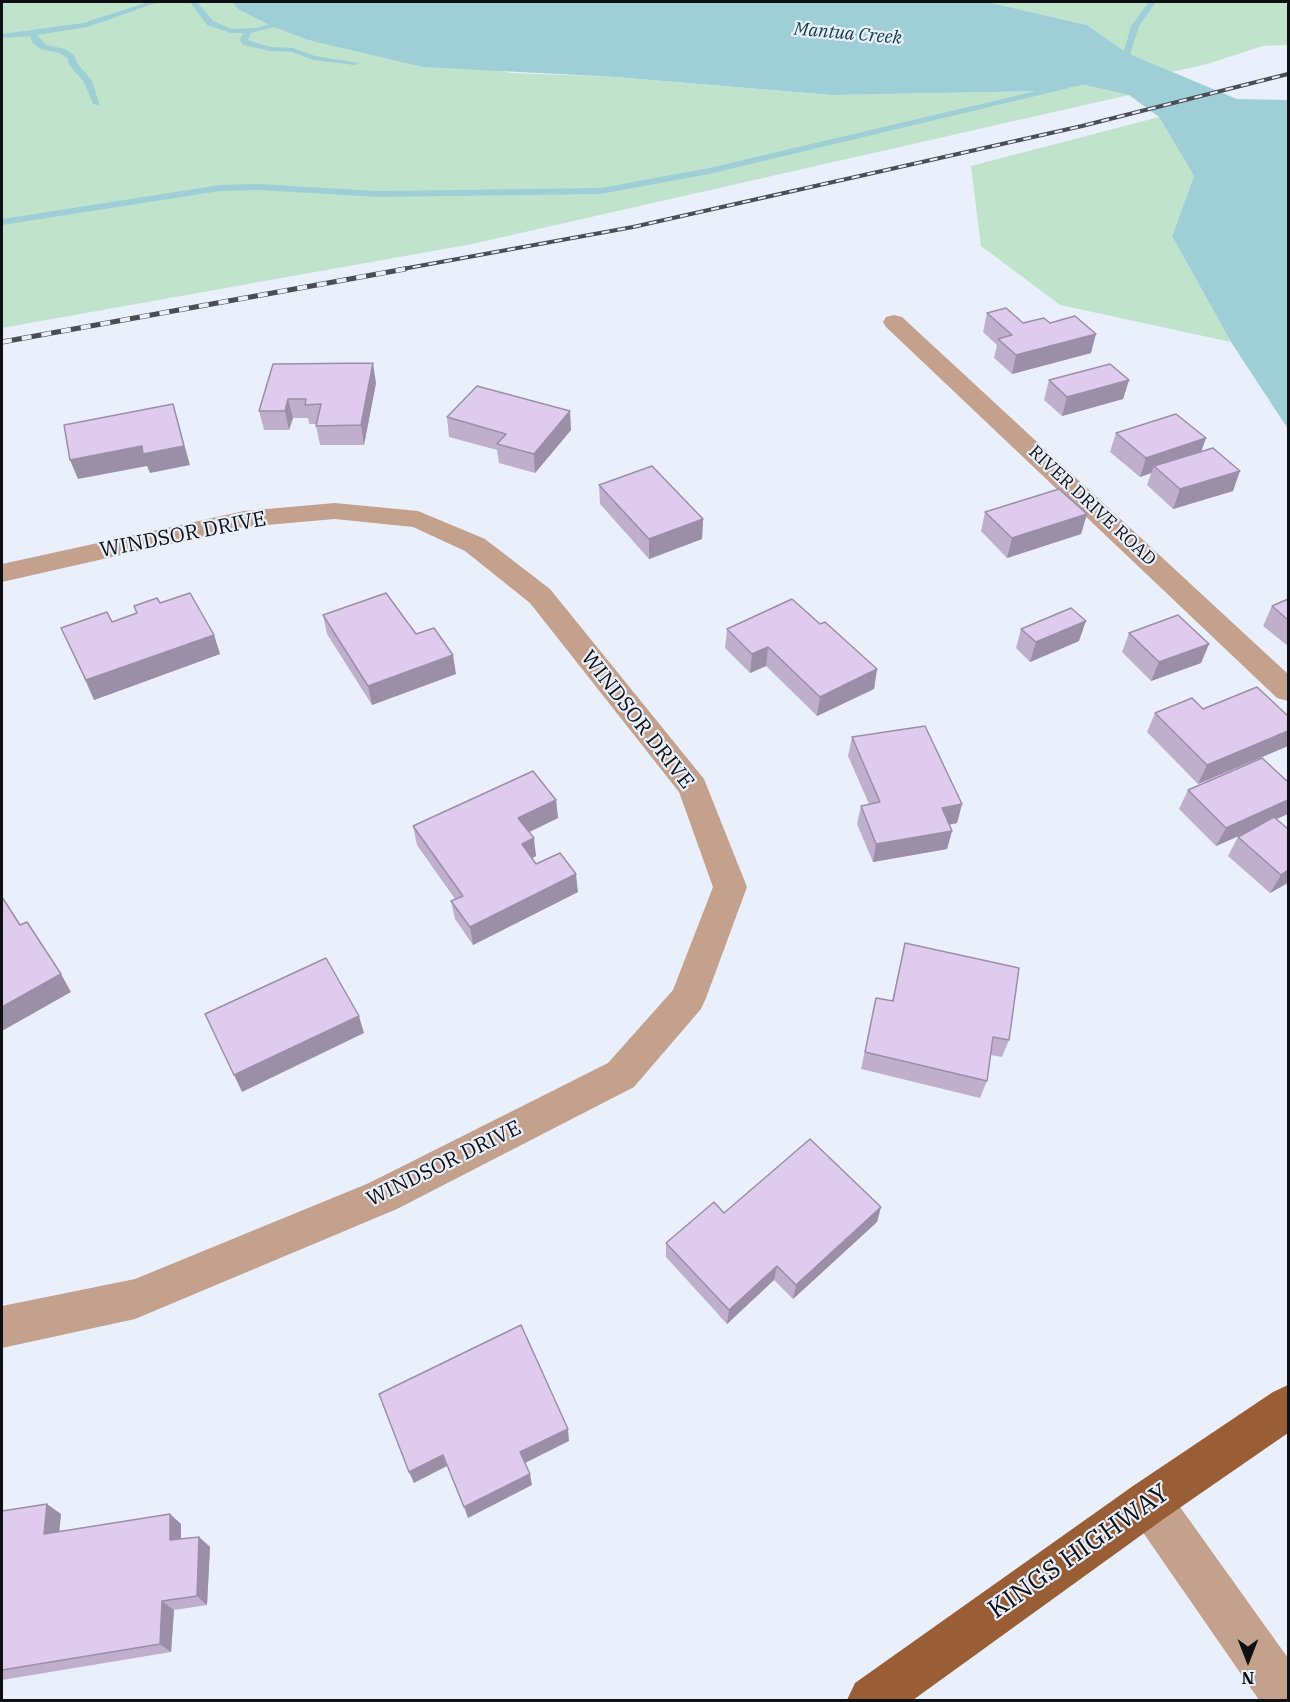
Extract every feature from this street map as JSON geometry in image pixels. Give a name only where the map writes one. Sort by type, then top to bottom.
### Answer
[{"type":"main road","name":"KINGS HIGHWAY","points":[[872,1701],[1149,1502],[1288,1407]]},
{"type":"street","name":"RIVER DRIVE ROAD","points":[[894,322],[1288,691]]},
{"type":"street","name":"WINDSOR DRIVE","points":[[2,573],[244,519],[336,511],[418,519],[475,545],[540,596],[693,787],[730,887],[688,998],[621,1075],[383,1196],[146,1295],[2,1328]]},
{"type":"street","points":[[1149,1502],[1288,1699]]},
{"type":"green space","points":[[2,2],[232,2],[239,10],[271,26],[308,40],[512,73],[616,77],[832,95],[1045,91],[1085,85],[1129,95],[472,244],[2,328]]},
{"type":"green space","points":[[987,2],[1288,2],[1288,45],[1263,46],[1207,64],[1172,72],[1127,53],[1087,25]]},
{"type":"green space","points":[[1159,117],[1194,176],[1172,236],[1231,342],[1060,305],[981,246],[971,166]]},
{"type":"water","name":"Mantua Creek","points":[[232,2],[987,2],[1087,25],[1127,53],[1237,99],[1288,100],[1288,429],[1231,342],[1172,236],[1194,176],[1159,117],[1129,95],[1085,85],[1045,91],[832,95],[616,77],[423,67],[308,40],[271,26],[239,10]]},
{"type":"building","points":[[1006,308],[1023,323],[1044,318],[1050,323],[1075,316],[1096,334],[1016,355],[998,339],[1012,335],[987,313]]},
{"type":"building","points":[[373,363],[361,425],[316,426],[321,404],[305,405],[306,399],[288,399],[285,411],[259,411],[273,364]]},
{"type":"building","points":[[1110,364],[1129,380],[1067,397],[1049,380]]},
{"type":"building","points":[[477,386],[570,411],[534,454],[497,444],[506,434],[447,417]]},
{"type":"building","points":[[173,404],[184,446],[143,454],[142,446],[70,460],[64,425]]},
{"type":"building","points":[[1176,414],[1206,438],[1146,458],[1116,433]]},
{"type":"building","points":[[1213,448],[1240,471],[1180,489],[1154,466]]},
{"type":"building","points":[[652,466],[703,519],[649,539],[599,485]]},
{"type":"building","points":[[1059,489],[1087,514],[1012,538],[985,512]]},
{"type":"building","points":[[190,593],[214,635],[86,680],[61,628],[107,612],[112,622],[137,613],[134,606],[157,598],[160,603]]},
{"type":"building","points":[[386,593],[416,634],[434,628],[453,655],[368,686],[323,615]]},
{"type":"building","points":[[792,599],[820,624],[825,622],[877,669],[820,697],[768,647],[752,654],[727,629]]},
{"type":"building","points":[[1288,599],[1288,620],[1272,606]]},
{"type":"building","points":[[1071,608],[1086,621],[1036,642],[1021,629]]},
{"type":"building","points":[[1178,615],[1209,644],[1159,662],[1129,633]]},
{"type":"building","points":[[1257,687],[1288,716],[1288,731],[1207,765],[1155,713],[1192,698],[1203,709]]},
{"type":"building","points":[[925,726],[962,804],[942,808],[952,831],[876,844],[861,806],[880,802],[852,737]]},
{"type":"building","points":[[1262,758],[1288,782],[1288,800],[1226,828],[1188,790]]},
{"type":"building","points":[[533,771],[556,800],[518,818],[534,838],[522,844],[536,864],[560,853],[576,874],[470,927],[451,901],[463,896],[413,826]]},
{"type":"building","points":[[1274,817],[1288,829],[1288,870],[1281,875],[1238,837]]},
{"type":"building","points":[[2,897],[20,925],[27,922],[61,974],[2,1007]]},
{"type":"building","points":[[905,943],[1019,968],[1009,1040],[993,1037],[987,1081],[865,1052],[876,998],[893,1001]]},
{"type":"building","points":[[326,958],[359,1016],[234,1075],[205,1014]]},
{"type":"building","points":[[810,1139],[881,1207],[796,1285],[777,1266],[729,1310],[666,1243],[714,1202],[724,1213]]},
{"type":"building","points":[[521,1325],[568,1429],[520,1452],[530,1474],[464,1507],[443,1455],[409,1472],[379,1394]]},
{"type":"building","points":[[47,1504],[44,1534],[170,1514],[170,1540],[199,1537],[197,1596],[162,1601],[160,1644],[2,1670],[2,1511]]},
{"type":"waterway","points":[[2,36],[85,25],[154,2]]},
{"type":"waterway","points":[[193,2],[210,23],[231,31],[256,30],[290,20]]},
{"type":"waterway","points":[[1121,71],[1135,26],[1152,2]]},
{"type":"waterway","points":[[248,31],[244,40],[246,43],[270,49],[293,50],[313,58],[355,63]]},
{"type":"waterway","points":[[33,33],[35,40],[43,47],[62,51],[71,57],[73,64],[88,81],[97,104]]},
{"type":"waterway","points":[[2,222],[220,188],[258,187],[378,194],[601,191],[709,171],[1066,86]]},
{"type":"railway","points":[[397,270],[633,227],[1082,126],[1288,74]]},
{"type":"railway","points":[[2,342],[405,269]]}]
